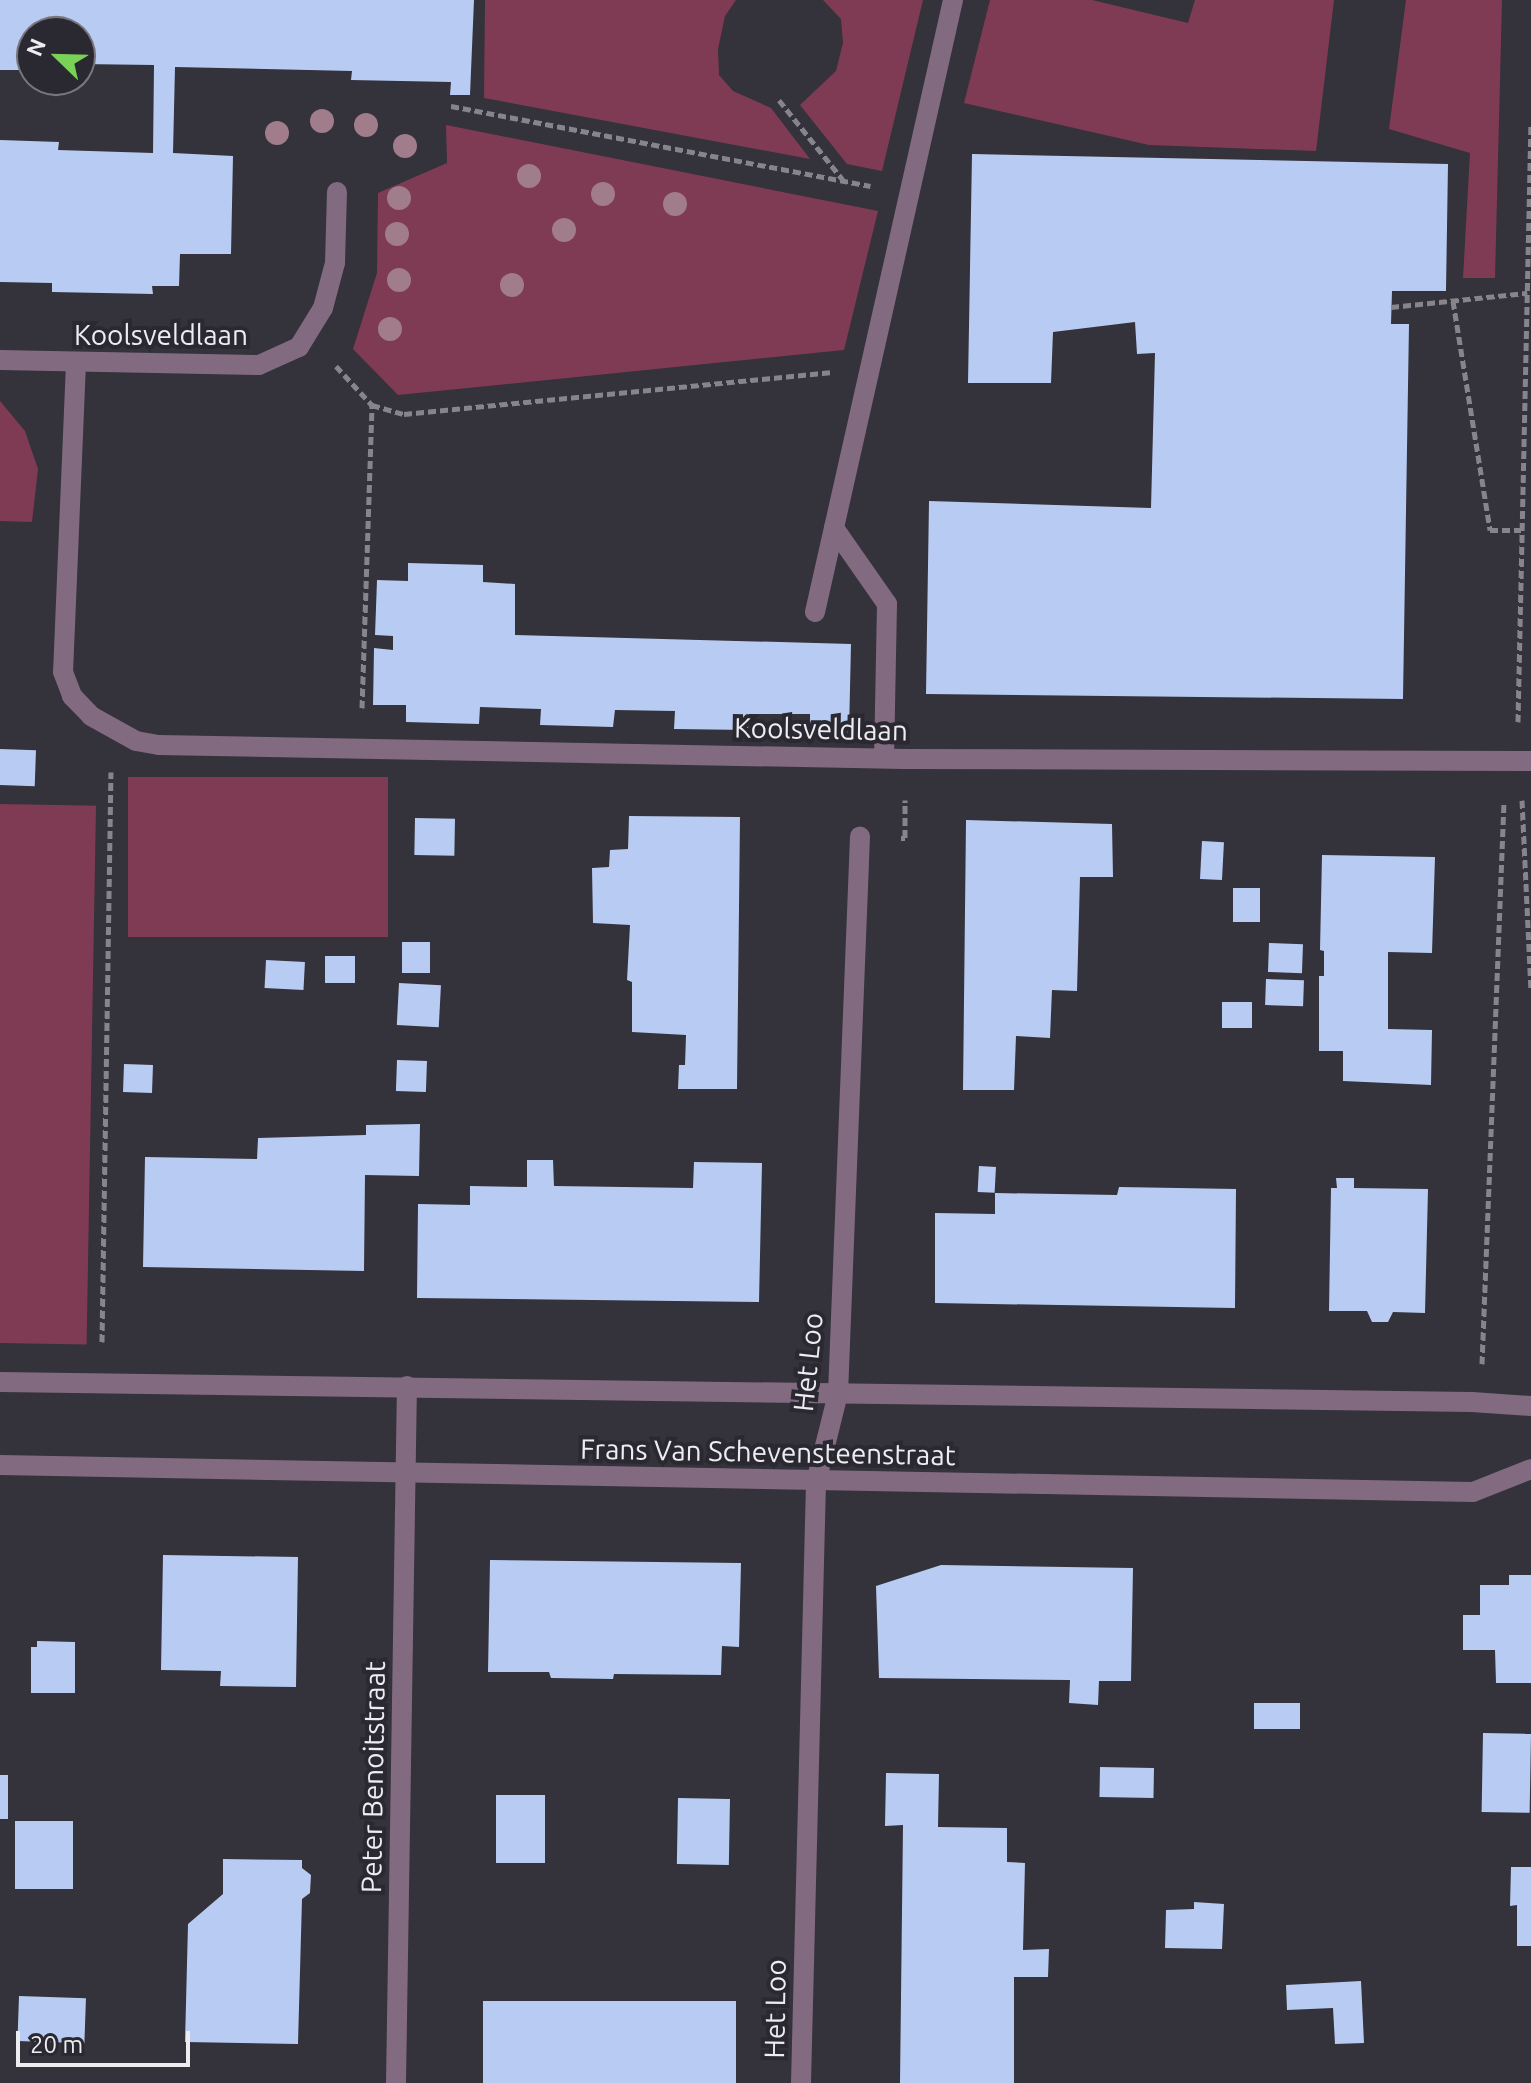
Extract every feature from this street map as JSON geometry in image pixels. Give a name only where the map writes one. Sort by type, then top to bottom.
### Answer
[{"type":"street","points":[[815,612],[953,0]]},
{"type":"street","name":"Koolsveldlaan","points":[[0,360],[259,365],[299,347],[323,308],[335,263],[337,192]]},
{"type":"street","points":[[76,363],[63,672],[72,696],[112,731]]},
{"type":"street","points":[[834,528],[887,604],[884,758]]},
{"type":"street","name":"Koolsveldlaan","points":[[112,731],[136,741],[159,745],[884,758],[1519,761]]},
{"type":"street","name":"Het Loo","points":[[801,2083],[816,1482],[838,1394],[860,836]]},
{"type":"street","points":[[0,1382],[1481,1402],[1531,1406]]},
{"type":"street","name":"Peter Benoitstraat","points":[[396,2083],[407,1386]]},
{"type":"street","name":"Frans Van Schevensteenstraat","points":[[0,1465],[1473,1492],[1531,1469]]},
{"type":"path","points":[[779,100],[844,181]]},
{"type":"path","points":[[451,106],[910,193]]},
{"type":"path","points":[[1481,1402],[1519,761],[1531,123]]},
{"type":"path","points":[[1391,307],[1527,293]]},
{"type":"path","points":[[1453,301],[1490,530],[1521,530]]},
{"type":"path","points":[[306,336],[372,405],[404,414],[870,368]]},
{"type":"path","points":[[361,749],[372,405]]},
{"type":"path","points":[[101,1383],[112,731]]},
{"type":"path","points":[[1519,761],[1531,988]]},
{"type":"shaded area","points":[[485,0],[736,0],[725,16],[718,49],[719,75],[733,91],[771,108],[810,159],[484,98]]},
{"type":"shaded area","points":[[823,0],[923,0],[882,171],[847,164],[800,105],[836,71],[843,43],[841,19]]},
{"type":"shaded area","points":[[990,0],[1092,0],[1188,23],[1195,0],[1334,0],[1316,151],[1149,145],[964,103]]},
{"type":"shaded area","points":[[1406,0],[1502,0],[1495,278],[1463,278],[1470,153],[1389,129]]},
{"type":"shaded area","points":[[446,125],[878,211],[844,350],[398,395],[353,349],[377,273],[378,193],[447,163]]},
{"type":"shaded area","points":[[0,401],[25,431],[38,469],[32,522],[0,521]]},
{"type":"shaded area","points":[[128,777],[388,777],[388,937],[128,937]]},
{"type":"shaded area","points":[[0,804],[96,806],[87,1345],[0,1343]]},
{"type":"building","points":[[0,0],[474,0],[470,95],[450,95],[451,82],[351,80],[352,71],[175,67],[173,153],[233,156],[231,254],[180,254],[179,286],[152,286],[153,294],[52,292],[52,283],[0,282],[0,140],[59,142],[58,150],[153,153],[154,65],[96,64],[96,16],[16,16],[16,70],[0,70]]},
{"type":"building","points":[[972,154],[1448,164],[1446,291],[1392,291],[1391,324],[1409,324],[1403,699],[926,694],[929,501],[1151,508],[1155,353],[1137,354],[1135,322],[1053,332],[1051,383],[968,383]]},
{"type":"building","points":[[408,563],[483,565],[483,582],[515,584],[515,635],[851,644],[849,733],[810,732],[810,714],[749,714],[748,730],[674,729],[675,711],[615,710],[613,727],[540,725],[541,709],[480,707],[479,724],[406,722],[406,705],[373,705],[374,648],[393,650],[393,636],[375,635],[377,580],[408,581]]},
{"type":"building","points":[[0,749],[36,750],[35,786],[0,785]]},
{"type":"building","points":[[629,816],[740,817],[737,1089],[678,1089],[679,1065],[685,1065],[686,1035],[632,1032],[632,982],[627,980],[630,925],[593,923],[592,868],[609,867],[610,850],[628,849]]},
{"type":"building","points":[[415,818],[455,819],[454,856],[414,855]]},
{"type":"building","points":[[966,820],[1112,824],[1113,877],[1080,877],[1077,991],[1052,990],[1050,1038],[1016,1036],[1014,1090],[963,1090]]},
{"type":"building","points":[[1202,841],[1224,842],[1222,880],[1200,879]]},
{"type":"building","points":[[1322,855],[1435,857],[1432,953],[1388,952],[1388,1029],[1432,1030],[1431,1085],[1343,1081],[1343,1051],[1319,1051],[1319,976],[1324,976],[1324,951],[1320,950]]},
{"type":"building","points":[[1233,888],[1260,888],[1260,922],[1233,922]]},
{"type":"building","points":[[402,942],[430,942],[430,973],[402,973]]},
{"type":"building","points":[[1269,943],[1303,944],[1302,973],[1268,972]]},
{"type":"building","points":[[325,956],[355,956],[355,983],[325,983]]},
{"type":"building","points":[[266,960],[305,962],[303,990],[265,988]]},
{"type":"building","points":[[1266,979],[1304,980],[1303,1006],[1265,1005]]},
{"type":"building","points":[[399,983],[441,985],[439,1027],[397,1025]]},
{"type":"building","points":[[1222,1002],[1252,1002],[1252,1028],[1222,1028]]},
{"type":"building","points":[[397,1060],[427,1061],[426,1092],[396,1091]]},
{"type":"building","points":[[124,1064],[153,1065],[152,1093],[123,1092]]},
{"type":"building","points":[[420,1124],[419,1176],[365,1175],[364,1271],[143,1267],[145,1157],[257,1159],[258,1138],[366,1135],[366,1125]]},
{"type":"building","points":[[527,1160],[553,1160],[554,1186],[693,1188],[694,1162],[762,1163],[759,1302],[417,1298],[418,1204],[470,1205],[470,1186],[527,1187]]},
{"type":"building","points":[[979,1166],[996,1167],[995,1193],[978,1192]]},
{"type":"building","points":[[1336,1178],[1354,1178],[1354,1188],[1428,1189],[1425,1313],[1393,1312],[1388,1322],[1372,1322],[1367,1311],[1329,1311],[1331,1188],[1337,1188]]},
{"type":"building","points":[[1119,1187],[1236,1189],[1235,1308],[935,1303],[935,1213],[995,1214],[995,1193],[1117,1195]]},
{"type":"building","points":[[163,1555],[298,1557],[296,1687],[220,1686],[221,1671],[161,1670]]},
{"type":"building","points":[[490,1560],[741,1563],[739,1647],[722,1646],[721,1675],[614,1674],[613,1679],[551,1678],[549,1672],[488,1672]]},
{"type":"building","points":[[941,1565],[1133,1568],[1131,1681],[1099,1681],[1098,1705],[1069,1703],[1070,1680],[879,1678],[876,1586]]},
{"type":"building","points":[[1509,1575],[1531,1575],[1531,1683],[1496,1683],[1495,1650],[1463,1650],[1463,1615],[1480,1615],[1480,1585],[1509,1585]]},
{"type":"building","points":[[37,1641],[75,1642],[75,1693],[31,1693],[31,1647],[37,1647]]},
{"type":"building","points":[[1254,1703],[1300,1703],[1300,1729],[1254,1729]]},
{"type":"building","points":[[1483,1733],[1531,1734],[1530,1813],[1482,1812]]},
{"type":"building","points":[[1100,1767],[1154,1768],[1153,1798],[1099,1797]]},
{"type":"building","points":[[886,1773],[939,1774],[938,1827],[1007,1828],[1007,1862],[1025,1863],[1023,1950],[1049,1949],[1048,1977],[1014,1977],[1014,2083],[900,2083],[903,1825],[885,1826]]},
{"type":"building","points":[[0,1775],[8,1775],[8,1819],[0,1819]]},
{"type":"building","points":[[496,1795],[545,1795],[545,1863],[496,1863]]},
{"type":"building","points":[[678,1798],[730,1799],[729,1865],[677,1864]]},
{"type":"building","points":[[15,1821],[73,1821],[73,1889],[15,1889]]},
{"type":"building","points":[[223,1859],[302,1860],[302,1868],[311,1875],[310,1893],[302,1899],[298,2044],[185,2042],[188,1924],[223,1894]]},
{"type":"building","points":[[1511,1867],[1531,1867],[1531,1946],[1517,1946],[1517,1905],[1510,1906]]},
{"type":"building","points":[[1194,1902],[1224,1904],[1222,1949],[1165,1948],[1166,1910],[1194,1909]]},
{"type":"building","points":[[1361,1981],[1364,2043],[1335,2044],[1333,2008],[1287,2010],[1286,1985]]},
{"type":"building","points":[[19,1996],[86,1998],[84,2043],[17,2041]]},
{"type":"building","points":[[483,2001],[736,2001],[736,2083],[483,2083]]}]
